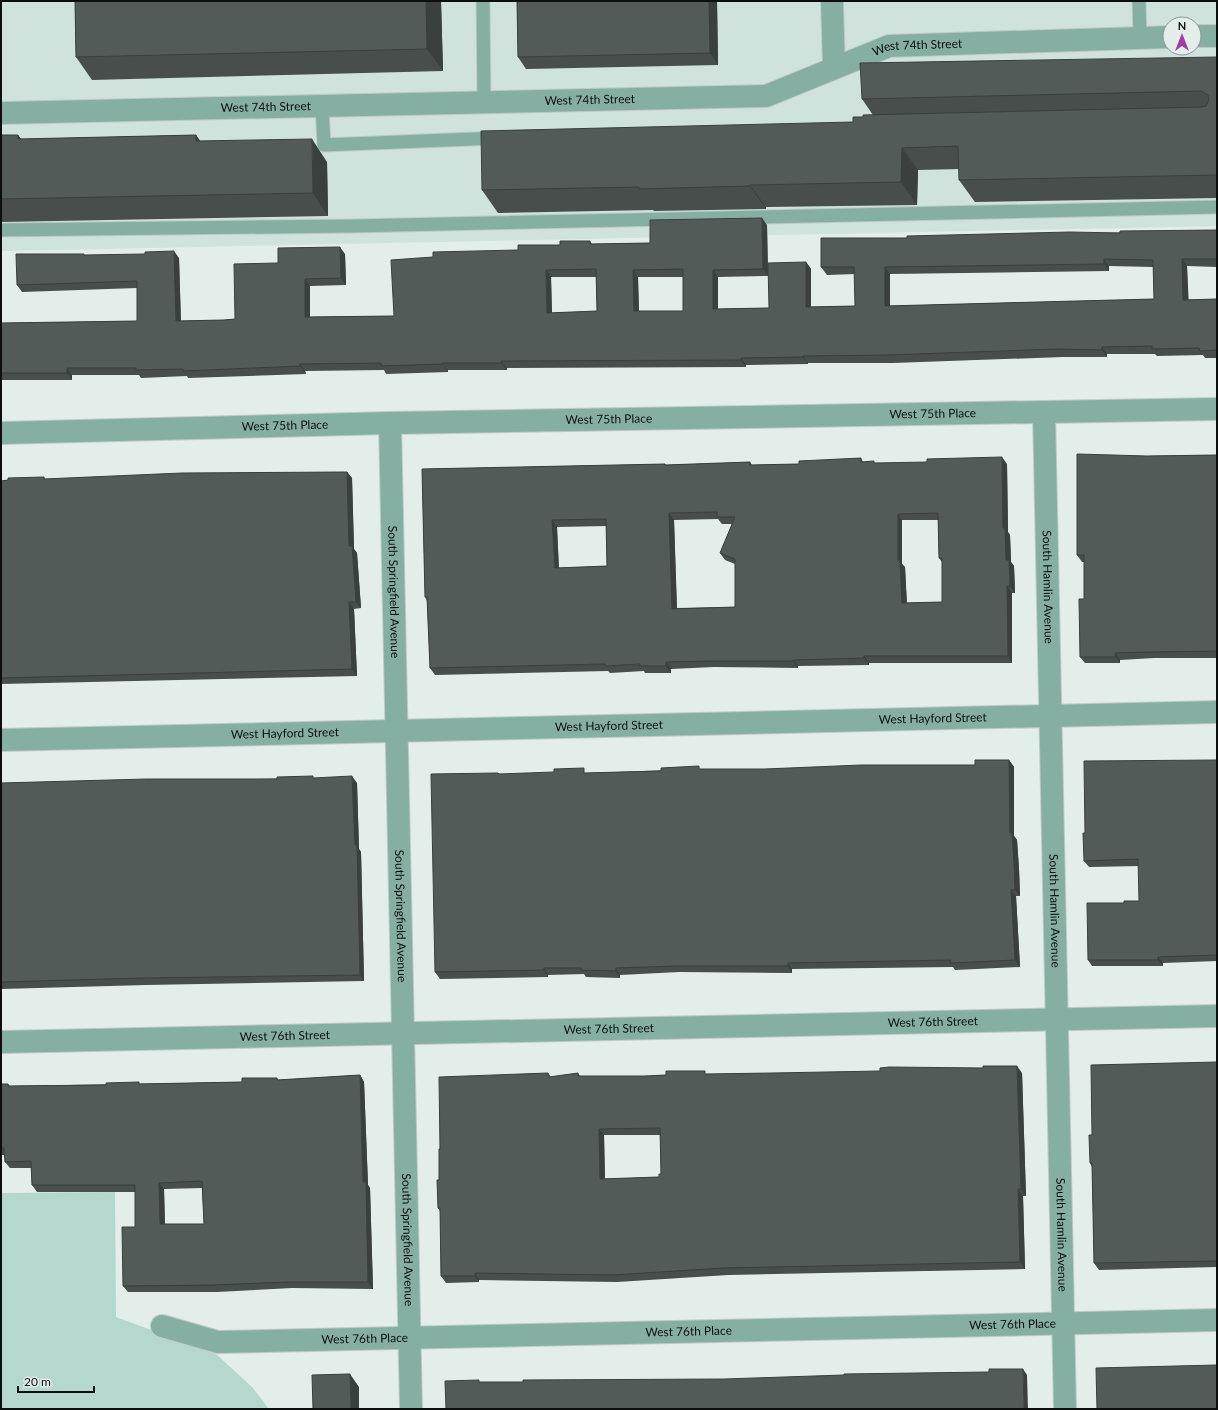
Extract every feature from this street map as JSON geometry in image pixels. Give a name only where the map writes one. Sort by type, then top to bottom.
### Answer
[{"type":"street","points":[[832,1],[834,68]]},
{"type":"street","points":[[1202,36],[1217,36]]},
{"type":"street","name":"West 74th Street","points":[[1,113],[766,96],[889,46],[1162,37]]},
{"type":"street","name":"West 75th Place","points":[[1,433],[390,423],[1217,409]]},
{"type":"street","name":"South Hamlin Avenue","points":[[1044,412],[1065,1409]]},
{"type":"street","name":"South Springfield Avenue","points":[[390,423],[411,1409]]},
{"type":"street","name":"West Hayford Street","points":[[1,740],[1217,712]]},
{"type":"street","name":"West 76th Street","points":[[1,1042],[1217,1016]]},
{"type":"street","name":"West 76th Place","points":[[162,1326],[218,1342],[1217,1320]]},
{"type":"lane","points":[[483,1],[484,102]]},
{"type":"lane","points":[[1139,1],[1140,38]]},
{"type":"lane","points":[[322,106],[324,145],[510,137]]},
{"type":"lane","points":[[1,230],[353,226],[1217,207]]},
{"type":"shaded area","points":[[1,1],[1217,1],[1217,226],[1,251]]},
{"type":"green space","points":[[115,1192],[116,1317],[216,1354],[252,1387],[269,1409],[1,1409],[1,1193]]},
{"type":"building","points":[[75,1],[426,1],[427,49],[76,57]]},
{"type":"building","points":[[517,1],[709,1],[710,53],[518,57]]},
{"type":"building","points":[[1217,57],[1217,175],[959,180],[958,146],[902,148],[901,182],[639,189],[639,187],[482,190],[481,131],[853,122],[853,117],[863,117],[863,115],[1201,107],[1206,106],[1209,100],[1208,95],[1201,91],[862,99],[860,63]]},
{"type":"building","points":[[1,135],[18,135],[18,139],[196,135],[196,141],[312,139],[313,193],[1,199]]},
{"type":"building","points":[[762,218],[763,269],[713,270],[713,309],[769,308],[768,263],[806,262],[806,307],[855,306],[854,267],[821,267],[821,238],[907,238],[907,236],[1217,230],[1217,259],[1182,259],[1183,300],[1217,299],[1217,350],[1200,351],[1199,348],[1152,349],[1152,346],[1102,347],[1102,350],[1058,349],[887,355],[803,356],[741,358],[741,360],[501,361],[501,363],[442,363],[443,364],[381,366],[381,363],[300,364],[300,366],[183,371],[183,369],[136,370],[136,368],[67,368],[67,373],[1,373],[1,323],[137,321],[137,281],[17,285],[16,254],[145,254],[145,252],[174,251],[176,321],[224,320],[235,319],[234,264],[278,263],[278,248],[340,247],[341,278],[305,279],[305,317],[394,316],[391,260],[433,257],[433,252],[518,250],[518,245],[560,245],[560,241],[590,241],[590,244],[650,243],[650,220]],"holes":[[[1104,259],[1153,260],[1154,299],[885,306],[885,267],[1104,264]],[[596,269],[597,311],[547,313],[546,270]],[[683,269],[683,311],[634,311],[633,270]]]},
{"type":"building","points":[[1077,454],[1147,456],[1217,455],[1217,651],[1115,653],[1116,657],[1080,657],[1079,599],[1084,599],[1084,555],[1077,555]]},
{"type":"building","points":[[1002,457],[1003,528],[1005,528],[1006,560],[1009,560],[1010,586],[1007,586],[1008,656],[864,656],[864,658],[793,661],[666,662],[666,666],[640,666],[640,664],[605,666],[605,664],[430,668],[427,597],[425,597],[422,469],[750,462],[750,465],[799,464],[799,461],[861,458],[861,462],[874,461],[874,463],[927,462],[927,459]],"holes":[[[717,512],[717,517],[735,517],[720,553],[735,559],[735,607],[672,609],[669,513]],[[938,513],[939,558],[942,558],[942,602],[902,603],[900,560],[898,560],[898,514]],[[606,519],[607,566],[555,568],[552,520]]]},
{"type":"building","points":[[347,472],[349,546],[352,546],[356,602],[349,602],[352,669],[1,678],[1,481],[8,480],[8,478],[44,477],[44,479],[182,473]]},
{"type":"building","points":[[975,760],[1009,760],[1010,833],[1012,833],[1015,890],[1011,890],[1015,960],[950,963],[951,960],[788,963],[788,966],[674,966],[616,968],[616,971],[581,970],[581,968],[544,968],[544,970],[435,972],[431,774],[554,772],[554,769],[584,768],[584,773],[661,771],[661,768],[699,766],[699,769],[765,769],[861,765],[975,765]]},
{"type":"building","points":[[1217,760],[1217,955],[1158,957],[1158,960],[1088,960],[1087,903],[1124,903],[1124,901],[1139,901],[1138,859],[1084,861],[1084,761]]},
{"type":"building","points":[[313,776],[313,778],[352,776],[355,845],[357,845],[360,975],[141,978],[1,982],[1,783],[146,779],[277,779],[277,777]]},
{"type":"building","points":[[1217,1062],[1217,1261],[1094,1263],[1092,1163],[1090,1163],[1089,1135],[1092,1135],[1091,1065]]},
{"type":"building","points":[[983,1066],[1017,1066],[1021,1189],[1018,1189],[1020,1262],[723,1268],[612,1275],[475,1273],[475,1276],[441,1276],[440,1208],[438,1208],[437,1180],[439,1180],[440,1149],[439,1077],[548,1073],[549,1077],[578,1073],[578,1076],[645,1076],[666,1075],[666,1071],[705,1071],[705,1074],[880,1071],[880,1068],[889,1067],[983,1068]],"holes":[[[660,1128],[661,1174],[659,1174],[659,1177],[600,1179],[599,1129]]]},
{"type":"building","points":[[360,1075],[363,1182],[366,1182],[368,1282],[288,1282],[123,1286],[122,1227],[135,1227],[135,1185],[32,1185],[31,1161],[5,1162],[4,1148],[1,1148],[1,1084],[8,1084],[8,1086],[106,1085],[106,1083],[139,1082],[139,1084],[242,1082],[242,1078],[277,1078],[277,1080]],"holes":[[[202,1181],[204,1224],[160,1224],[159,1183]]]},
{"type":"building","points":[[1217,1365],[1217,1409],[1097,1409],[1096,1368]]},
{"type":"building","points":[[989,1369],[1023,1369],[1024,1409],[446,1409],[445,1381],[479,1380],[479,1382],[523,1382],[523,1380],[724,1379],[844,1374],[989,1372]]},
{"type":"building","points":[[350,1374],[351,1409],[313,1409],[312,1375]]}]
